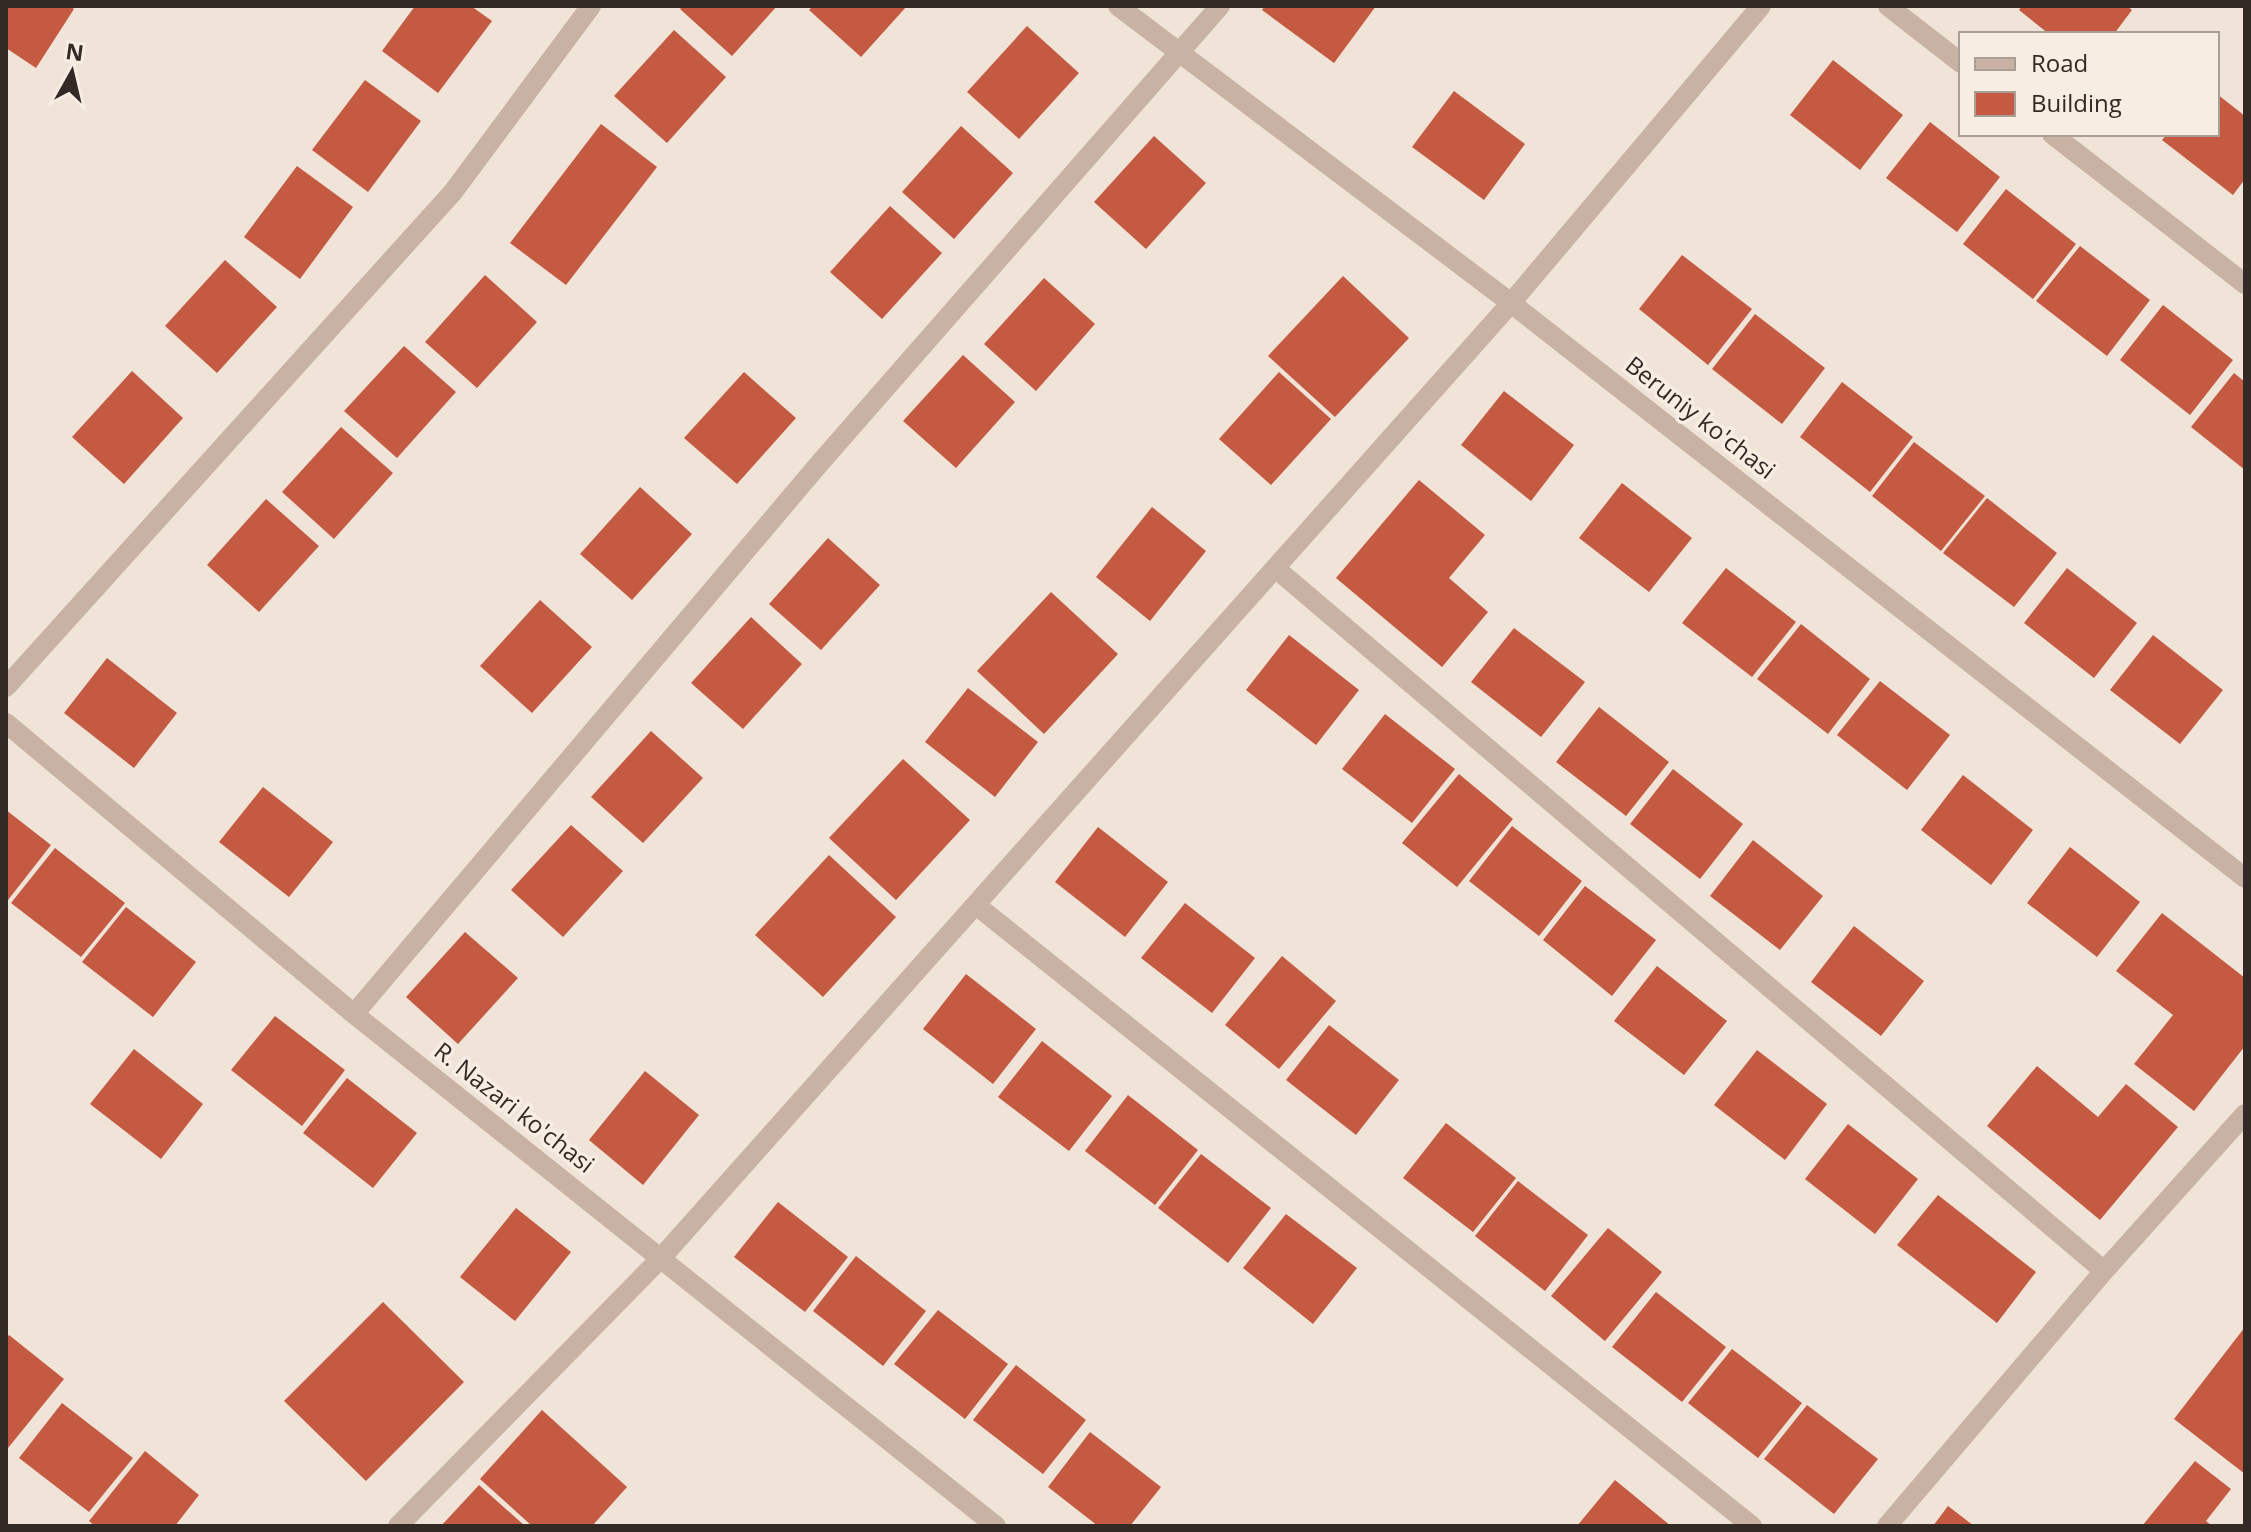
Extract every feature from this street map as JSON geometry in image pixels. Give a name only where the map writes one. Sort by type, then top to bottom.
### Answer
[{"type":"street","points":[[6,687],[453,192],[591,6]]},
{"type":"street","name":"Beruniy ko'chasi","points":[[1118,6],[1511,303],[2245,878]]},
{"type":"street","points":[[354,1014],[819,464],[1220,6]]},
{"type":"street","points":[[398,1526],[661,1258],[1511,303],[1761,6]]},
{"type":"street","points":[[1888,6],[1959,61]]},
{"type":"street","points":[[2055,136],[2245,284]]},
{"type":"street","points":[[1275,568],[2104,1271]]},
{"type":"street","name":"R. Nazari ko'chasi","points":[[6,723],[354,1014],[996,1526]]},
{"type":"street","points":[[976,905],[1752,1526]]},
{"type":"street","points":[[1887,1526],[2104,1271],[2245,1114]]},
{"type":"building","points":[[6,6],[69,6],[74,9],[36,68],[6,48]]},
{"type":"building","points":[[415,6],[471,6],[492,21],[438,93],[382,51]]},
{"type":"building","points":[[683,6],[777,6],[732,56],[680,9]]},
{"type":"building","points":[[813,6],[907,6],[861,57],[809,10]]},
{"type":"building","points":[[1265,6],[1376,6],[1334,63],[1262,10]]},
{"type":"building","points":[[2022,6],[2127,6],[2132,10],[2116,32],[2046,32],[2019,10]]},
{"type":"building","points":[[1027,26],[1079,73],[1019,139],[967,92]]},
{"type":"building","points":[[674,30],[726,77],[667,143],[614,96]]},
{"type":"building","points":[[1833,60],[1903,115],[1860,170],[1790,115]]},
{"type":"building","points":[[365,80],[421,121],[368,192],[312,150]]},
{"type":"building","points":[[1454,91],[1525,144],[1484,200],[1412,147]]},
{"type":"building","points":[[2219,96],[2245,116],[2245,179],[2233,195],[2162,140],[2165,136],[2219,136]]},
{"type":"building","points":[[1930,122],[2000,177],[1957,232],[1886,178]]},
{"type":"building","points":[[601,124],[657,167],[566,285],[510,243]]},
{"type":"building","points":[[961,126],[1013,173],[954,239],[902,192]]},
{"type":"building","points":[[1154,136],[1206,183],[1146,249],[1094,202]]},
{"type":"building","points":[[297,166],[353,207],[300,279],[244,237]]},
{"type":"building","points":[[2006,189],[2076,244],[2033,299],[1963,244]]},
{"type":"building","points":[[890,206],[942,253],[882,319],[830,272]]},
{"type":"building","points":[[2080,246],[2150,300],[2107,356],[2036,301]]},
{"type":"building","points":[[1682,255],[1752,309],[1708,365],[1639,309]]},
{"type":"building","points":[[225,260],[277,307],[217,373],[165,326]]},
{"type":"building","points":[[485,275],[537,322],[477,388],[425,342]]},
{"type":"building","points":[[1343,276],[1409,338],[1335,417],[1268,356]]},
{"type":"building","points":[[1044,278],[1095,324],[1036,391],[984,344]]},
{"type":"building","points":[[2163,305],[2233,360],[2190,415],[2120,360]]},
{"type":"building","points":[[1755,314],[1825,368],[1782,424],[1712,369]]},
{"type":"building","points":[[404,346],[456,392],[397,458],[344,411]]},
{"type":"building","points":[[963,355],[1015,402],[956,468],[903,421]]},
{"type":"building","points":[[132,371],[183,418],[124,484],[72,437]]},
{"type":"building","points":[[744,372],[796,418],[737,484],[684,438]]},
{"type":"building","points":[[1279,372],[1331,419],[1271,485],[1219,439]]},
{"type":"building","points":[[2234,373],[2245,382],[2245,470],[2191,427]]},
{"type":"building","points":[[1842,382],[1913,437],[1870,492],[1800,437]]},
{"type":"building","points":[[1504,391],[1574,445],[1531,501],[1461,445]]},
{"type":"building","points":[[341,427],[393,473],[334,539],[282,492]]},
{"type":"building","points":[[1914,442],[1985,496],[1941,551],[1872,496]]},
{"type":"building","points":[[1419,480],[1485,535],[1449,578],[1488,612],[1442,667],[1336,578]]},
{"type":"building","points":[[1622,483],[1692,538],[1649,592],[1579,538]]},
{"type":"building","points":[[640,487],[692,534],[632,600],[580,554]]},
{"type":"building","points":[[1987,498],[2057,553],[2014,607],[1943,553]]},
{"type":"building","points":[[266,499],[319,546],[259,612],[207,565]]},
{"type":"building","points":[[1152,507],[1206,551],[1150,621],[1096,577]]},
{"type":"building","points":[[828,538],[880,585],[821,650],[769,604]]},
{"type":"building","points":[[1726,568],[1796,622],[1752,677],[1682,623]]},
{"type":"building","points":[[2067,568],[2137,623],[2094,678],[2024,623]]},
{"type":"building","points":[[1051,592],[1118,654],[1044,734],[977,671]]},
{"type":"building","points":[[540,600],[592,647],[532,713],[480,666]]},
{"type":"building","points":[[751,617],[802,664],[743,729],[691,683]]},
{"type":"building","points":[[1801,624],[1870,679],[1828,734],[1757,679]]},
{"type":"building","points":[[1514,628],[1585,682],[1541,737],[1471,682]]},
{"type":"building","points":[[1289,635],[1359,690],[1316,745],[1246,690]]},
{"type":"building","points":[[2153,635],[2223,690],[2180,744],[2110,690]]},
{"type":"building","points":[[107,658],[177,713],[134,768],[64,713]]},
{"type":"building","points":[[1880,681],[1950,735],[1907,790],[1837,735]]},
{"type":"building","points":[[968,688],[1038,742],[995,797],[925,742]]},
{"type":"building","points":[[1599,707],[1669,762],[1626,816],[1556,762]]},
{"type":"building","points":[[1385,714],[1455,769],[1412,823],[1342,769]]},
{"type":"building","points":[[651,731],[703,778],[643,843],[591,797]]},
{"type":"building","points":[[903,759],[970,820],[896,900],[829,838]]},
{"type":"building","points":[[1673,769],[1743,824],[1700,879],[1630,824]]},
{"type":"building","points":[[1459,774],[1513,819],[1457,887],[1402,843]]},
{"type":"building","points":[[1963,775],[2033,830],[1991,885],[1921,830]]},
{"type":"building","points":[[263,787],[333,842],[289,897],[219,842]]},
{"type":"building","points":[[6,810],[51,845],[8,900],[6,899]]},
{"type":"building","points":[[571,825],[623,871],[563,937],[511,890]]},
{"type":"building","points":[[1512,826],[1582,881],[1539,936],[1469,881]]},
{"type":"building","points":[[1098,827],[1168,882],[1125,937],[1055,882]]},
{"type":"building","points":[[1753,840],[1823,896],[1780,950],[1710,896]]},
{"type":"building","points":[[2070,847],[2140,902],[2097,957],[2027,903]]},
{"type":"building","points":[[55,848],[125,903],[81,957],[11,903]]},
{"type":"building","points":[[829,855],[896,917],[823,997],[755,935]]},
{"type":"building","points":[[1585,886],[1656,940],[1612,996],[1543,940]]},
{"type":"building","points":[[1185,903],[1255,958],[1212,1013],[1141,958]]},
{"type":"building","points":[[126,907],[196,962],[153,1017],[82,962]]},
{"type":"building","points":[[2162,913],[2245,978],[2245,1046],[2194,1111],[2134,1064],[2173,1015],[2116,971]]},
{"type":"building","points":[[1854,926],[1924,981],[1881,1036],[1811,982]]},
{"type":"building","points":[[465,932],[518,978],[458,1044],[406,997]]},
{"type":"building","points":[[1282,956],[1336,1001],[1279,1069],[1225,1025]]},
{"type":"building","points":[[1657,966],[1727,1021],[1684,1075],[1614,1021]]},
{"type":"building","points":[[966,974],[1036,1029],[993,1084],[923,1029]]},
{"type":"building","points":[[275,1016],[345,1070],[302,1126],[231,1070]]},
{"type":"building","points":[[1329,1025],[1399,1080],[1356,1135],[1286,1080]]},
{"type":"building","points":[[1042,1041],[1112,1096],[1069,1151],[998,1097]]},
{"type":"building","points":[[134,1049],[203,1104],[161,1159],[90,1104]]},
{"type":"building","points":[[1757,1050],[1827,1104],[1785,1160],[1714,1105]]},
{"type":"building","points":[[2037,1066],[2098,1117],[2126,1084],[2178,1127],[2100,1220],[1987,1126]]},
{"type":"building","points":[[645,1071],[699,1115],[643,1185],[589,1140]]},
{"type":"building","points":[[347,1078],[417,1133],[373,1188],[303,1133]]},
{"type":"building","points":[[1128,1095],[1198,1150],[1155,1205],[1085,1151]]},
{"type":"building","points":[[1446,1123],[1516,1178],[1473,1232],[1403,1178]]},
{"type":"building","points":[[1848,1124],[1918,1179],[1875,1234],[1805,1179]]},
{"type":"building","points":[[1201,1154],[1271,1208],[1228,1263],[1158,1208]]},
{"type":"building","points":[[1518,1181],[1588,1235],[1545,1291],[1475,1236]]},
{"type":"building","points":[[1938,1195],[2036,1272],[1997,1323],[1897,1245]]},
{"type":"building","points":[[778,1202],[848,1257],[805,1312],[734,1257]]},
{"type":"building","points":[[516,1208],[571,1252],[515,1321],[460,1277]]},
{"type":"building","points":[[1286,1214],[1357,1268],[1313,1324],[1243,1268]]},
{"type":"building","points":[[1608,1228],[1662,1272],[1605,1341],[1551,1296]]},
{"type":"building","points":[[856,1256],[926,1311],[883,1366],[813,1311]]},
{"type":"building","points":[[1656,1292],[1726,1347],[1682,1402],[1612,1347]]},
{"type":"building","points":[[383,1302],[464,1382],[366,1481],[284,1401]]},
{"type":"building","points":[[938,1310],[1008,1364],[965,1419],[894,1364]]},
{"type":"building","points":[[2245,1327],[2245,1474],[2174,1419]]},
{"type":"building","points":[[9,1335],[64,1379],[8,1448],[6,1339]]},
{"type":"building","points":[[1732,1349],[1802,1403],[1758,1458],[1688,1403]]},
{"type":"building","points":[[1016,1365],[1086,1420],[1043,1474],[973,1420]]},
{"type":"building","points":[[62,1403],[133,1458],[89,1512],[19,1458]]},
{"type":"building","points":[[1807,1405],[1878,1459],[1834,1514],[1764,1459]]},
{"type":"building","points":[[542,1410],[627,1487],[592,1526],[532,1526],[480,1479]]},
{"type":"building","points":[[1090,1432],[1161,1487],[1130,1526],[1098,1526],[1048,1487]]},
{"type":"building","points":[[145,1451],[199,1495],[175,1526],[95,1526],[89,1521]]},
{"type":"building","points":[[2195,1461],[2231,1489],[2206,1521],[2212,1526],[2142,1526]]},
{"type":"building","points":[[1615,1480],[1671,1526],[1577,1526]]},
{"type":"building","points":[[479,1485],[525,1526],[441,1526]]},
{"type":"building","points":[[1948,1506],[1974,1526],[1933,1526]]}]
